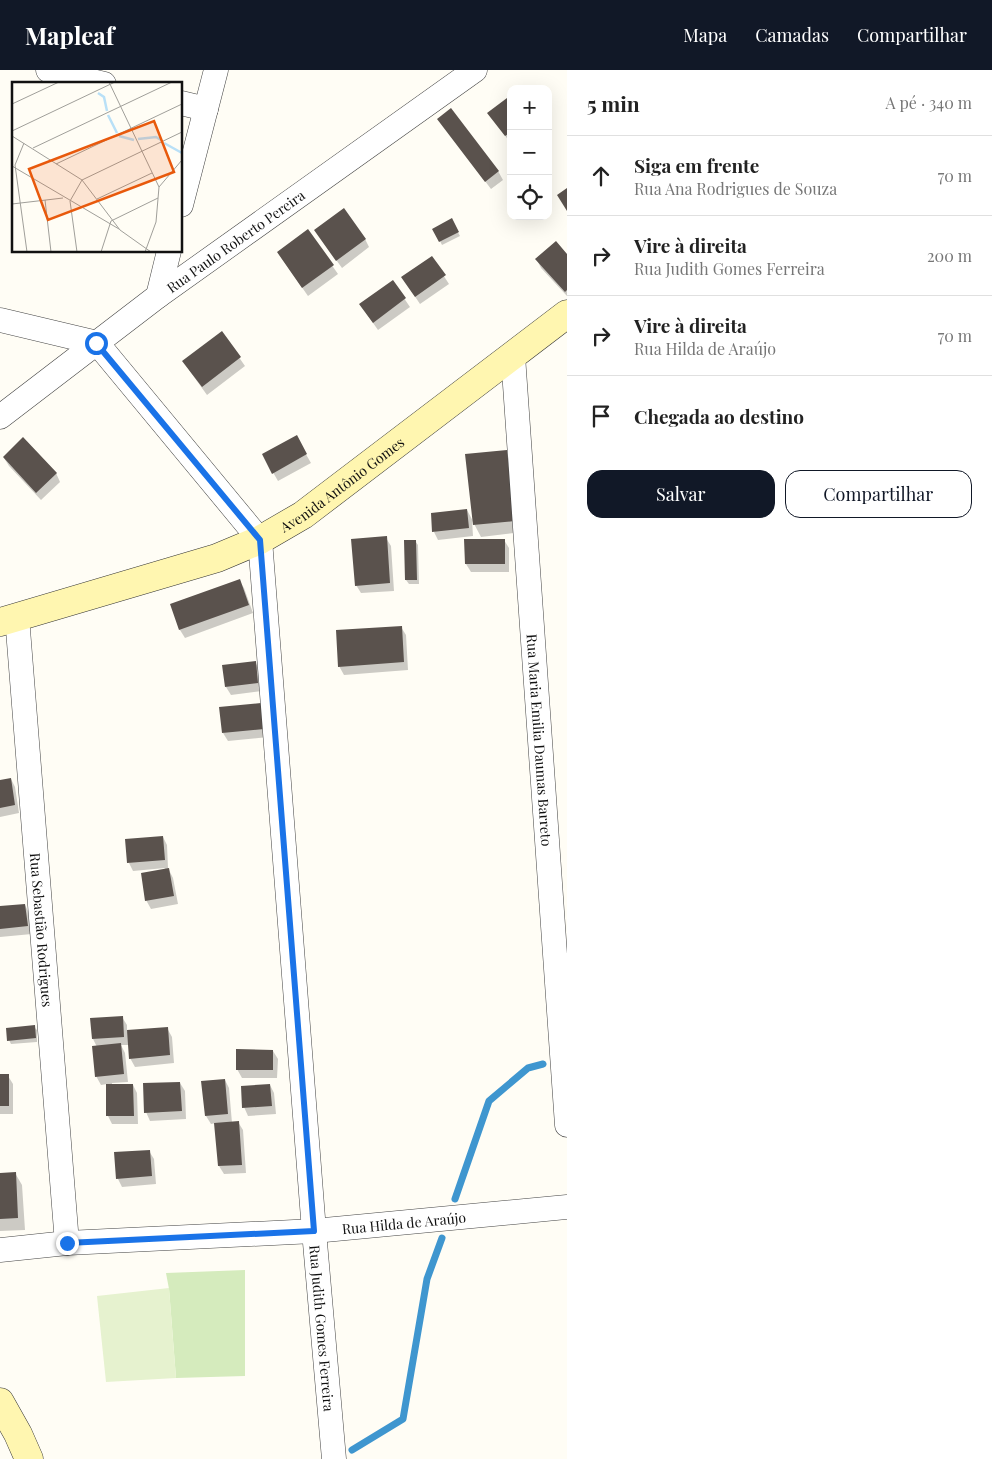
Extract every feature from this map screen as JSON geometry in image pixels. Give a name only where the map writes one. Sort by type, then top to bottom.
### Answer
[{"type":"street","points":[[48,70],[96,82]]},
{"type":"street","points":[[182,201],[216,70]]},
{"type":"street","name":"Rua Paulo Roberto Pereira","points":[[0,418],[158,296],[475,70]]},
{"type":"street","points":[[182,103],[206,109]]},
{"type":"street","points":[[158,296],[169,252]]},
{"type":"street","name":"Avenida Antônio Gomes","points":[[9,620],[217,558],[260,540],[303,515],[567,314]]},
{"type":"street","points":[[0,320],[96,343],[260,540]]},
{"type":"street","name":"Rua Maria Emilia Daumas Barreto","points":[[513,356],[567,1125]]},
{"type":"street","name":"Rua Judith Gomes Ferreira","points":[[260,540],[314,1231],[334,1459]]},
{"type":"street","name":"Rua Sebastião Rodrigues","points":[[9,620],[67,1243]]},
{"type":"street","name":"Rua Hilda de Araújo","points":[[0,1250],[67,1243],[314,1231],[567,1207]]},
{"type":"street","points":[[0,1402],[18,1434],[29,1459]]},
{"type":"green space","points":[[245,1270],[245,1376],[176,1378],[166,1273]]},
{"type":"green space","points":[[169,1288],[176,1378],[106,1382],[97,1296]]},
{"type":"building","points":[[507,98],[507,135],[505,136],[487,113]]},
{"type":"building","points":[[451,108],[499,171],[485,182],[437,119]]},
{"type":"building","points":[[567,188],[567,211],[557,195]]},
{"type":"building","points":[[344,208],[366,239],[336,261],[314,230]]},
{"type":"building","points":[[452,218],[459,232],[439,242],[432,229]]},
{"type":"building","points":[[308,229],[334,265],[302,288],[277,252]]},
{"type":"building","points":[[556,241],[567,254],[567,290],[565,292],[535,259]]},
{"type":"building","points":[[432,256],[446,275],[415,297],[401,277]]},
{"type":"building","points":[[393,280],[406,298],[373,323],[359,304]]},
{"type":"building","points":[[222,331],[241,357],[202,387],[182,361]]},
{"type":"building","points":[[297,435],[307,454],[272,474],[262,454]]},
{"type":"building","points":[[23,437],[57,473],[36,493],[3,457]]},
{"type":"building","points":[[507,450],[515,521],[473,525],[465,454]]},
{"type":"building","points":[[467,509],[469,528],[432,532],[431,513]]},
{"type":"building","points":[[387,536],[390,583],[355,586],[351,539]]},
{"type":"building","points":[[464,539],[505,539],[505,564],[465,564]]},
{"type":"building","points":[[404,540],[416,540],[417,580],[405,580]]},
{"type":"building","points":[[240,579],[249,605],[179,630],[170,604]]},
{"type":"building","points":[[402,626],[404,662],[338,667],[336,630]]},
{"type":"building","points":[[256,661],[258,683],[225,687],[222,665]]},
{"type":"building","points":[[261,703],[264,729],[222,733],[219,707]]},
{"type":"building","points":[[11,778],[15,805],[0,808],[0,780]]},
{"type":"building","points":[[163,836],[165,860],[127,863],[125,839]]},
{"type":"building","points":[[169,868],[174,896],[145,901],[141,873]]},
{"type":"building","points":[[25,904],[28,926],[0,929],[0,906]]},
{"type":"building","points":[[123,1016],[124,1037],[92,1039],[90,1018]]},
{"type":"building","points":[[35,1025],[36,1038],[7,1041],[6,1028]]},
{"type":"building","points":[[168,1027],[170,1055],[129,1059],[127,1030]]},
{"type":"building","points":[[121,1043],[124,1074],[95,1077],[92,1046]]},
{"type":"building","points":[[236,1049],[273,1050],[273,1070],[236,1070]]},
{"type":"building","points":[[0,1074],[9,1074],[9,1106],[0,1106]]},
{"type":"building","points":[[225,1079],[228,1114],[205,1116],[201,1081]]},
{"type":"building","points":[[180,1082],[182,1111],[144,1113],[143,1083]]},
{"type":"building","points":[[106,1084],[133,1084],[134,1116],[106,1116]]},
{"type":"building","points":[[270,1084],[272,1106],[242,1108],[241,1086]]},
{"type":"building","points":[[239,1121],[242,1165],[218,1166],[214,1123]]},
{"type":"building","points":[[150,1150],[152,1176],[116,1179],[114,1152]]},
{"type":"building","points":[[16,1172],[18,1218],[0,1219],[0,1173]]},
{"type":"waterway","points":[[455,1199],[489,1101],[528,1068],[543,1064]]},
{"type":"waterway","points":[[352,1450],[403,1419],[427,1279],[442,1238]]},
{"type":"route","points":[[67,1243],[314,1231],[260,540],[96,343]]}]
